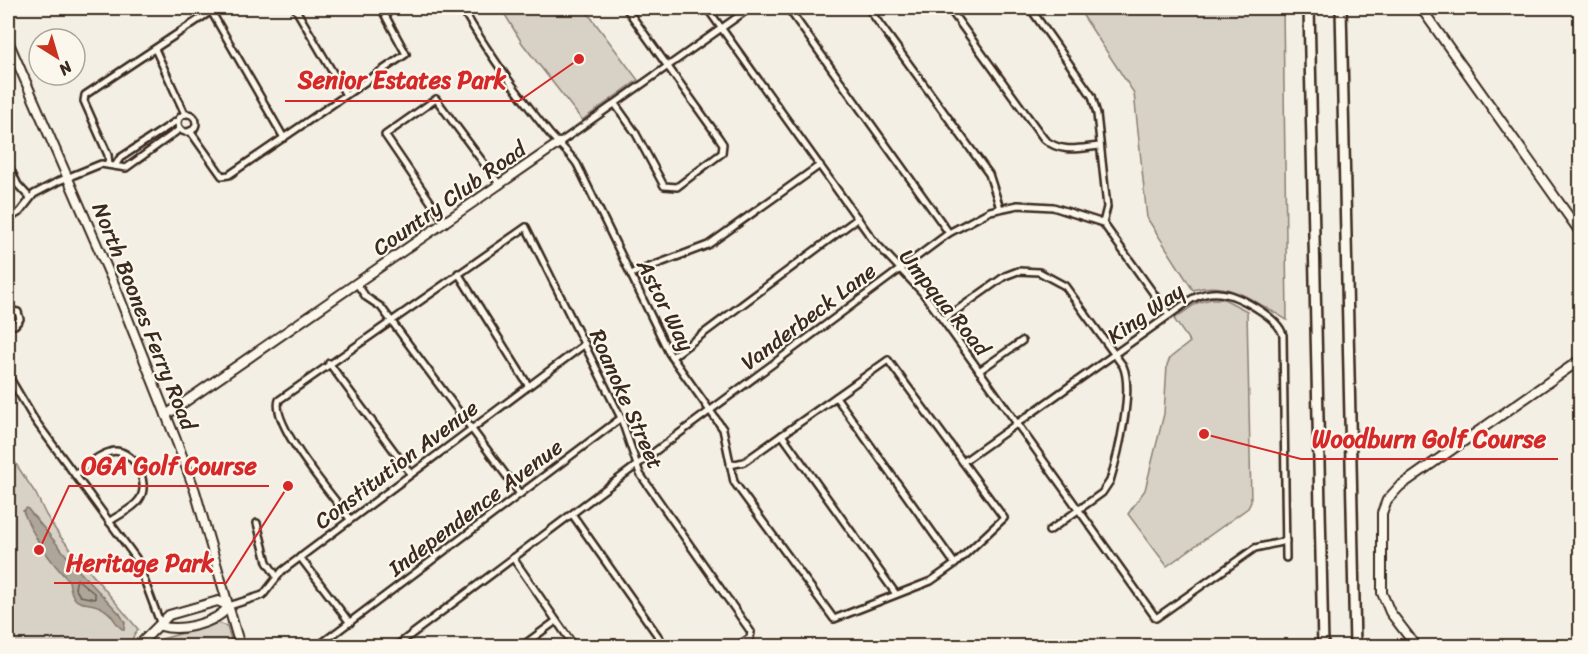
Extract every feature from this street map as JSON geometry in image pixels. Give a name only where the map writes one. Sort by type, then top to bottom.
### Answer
[{"type":"highway","points":[[1310,8],[1323,646]]},
{"type":"highway","points":[[1341,8],[1354,646]]},
{"type":"main road","points":[[1421,8],[1581,232]]},
{"type":"main road","name":"North Boones Ferry Road","points":[[8,40],[117,291],[166,415],[195,491],[240,646]]},
{"type":"main road","name":"Country Club Road","points":[[166,415],[559,143]]},
{"type":"main road","points":[[1416,646],[1383,598],[1381,525],[1387,500],[1400,486],[1581,360]]},
{"type":"main road","points":[[138,646],[148,634],[161,626],[169,615],[218,601],[229,606],[222,616],[174,630],[161,626]]},
{"type":"street","points":[[296,8],[346,95]]},
{"type":"street","points":[[8,219],[20,212],[30,198],[42,189],[98,165],[126,168],[180,129],[190,131],[224,178],[406,54],[381,8]]},
{"type":"street","name":"Astor Way","points":[[462,8],[488,52],[581,171],[672,357],[710,410],[726,437],[730,465],[738,487],[834,619],[896,594]]},
{"type":"street","points":[[615,104],[635,132],[664,186],[676,187],[722,153],[722,141],[626,8]]},
{"type":"street","name":"Umpqua Road","points":[[707,8],[880,249],[943,320],[1156,618],[1255,548],[1286,541]]},
{"type":"street","name":"Country Club Road","points":[[559,143],[750,8]]},
{"type":"street","points":[[788,8],[949,233]]},
{"type":"street","points":[[868,8],[989,174],[1000,208]]},
{"type":"street","points":[[949,8],[1044,140],[1053,147],[1064,150],[1100,146]]},
{"type":"street","points":[[1030,8],[1089,90],[1096,107],[1107,207],[1103,223],[1169,315]]},
{"type":"street","points":[[112,165],[84,96],[214,9],[284,138]]},
{"type":"street","points":[[155,49],[184,114]]},
{"type":"street","points":[[445,223],[385,135],[436,99],[500,185]]},
{"type":"street","points":[[112,165],[184,114]]},
{"type":"street","points":[[184,114],[190,115],[195,121],[190,131]]},
{"type":"street","points":[[178,120],[180,129]]},
{"type":"street","points":[[8,165],[18,185],[30,198]]},
{"type":"street","points":[[631,274],[708,244],[820,165]]},
{"type":"street","name":"Vanderbeck Lane","points":[[396,646],[900,269],[949,233],[974,218],[1000,208],[1045,206],[1103,223]]},
{"type":"street","points":[[672,357],[858,218]]},
{"type":"street","name":"Roanoke Street","points":[[458,273],[526,227],[621,418],[640,474],[752,635],[737,646]]},
{"type":"street","points":[[943,320],[1005,276],[1018,271],[1039,272],[1065,286],[1125,370],[1129,389],[1112,475],[1105,489],[1049,531]]},
{"type":"street","points":[[350,519],[298,449],[281,418],[277,404],[285,394],[458,273],[528,386]]},
{"type":"street","points":[[357,284],[391,320],[520,494]]},
{"type":"street","name":"King Way","points":[[963,462],[1197,296],[1219,293],[1233,296],[1279,325],[1283,344],[1286,558]]},
{"type":"street","points":[[8,310],[18,312],[20,319],[15,325],[8,325]]},
{"type":"street","points":[[979,371],[1022,341]]},
{"type":"street","name":"Constitution Avenue","points":[[229,606],[263,595],[277,577],[300,557],[585,344]]},
{"type":"street","points":[[730,465],[744,462],[782,435],[836,397],[888,360],[1004,518],[955,564],[931,581],[896,594],[782,435]]},
{"type":"street","points":[[329,363],[411,474]]},
{"type":"street","points":[[8,375],[34,419],[142,571],[161,626]]},
{"type":"street","points":[[836,397],[955,564]]},
{"type":"street","name":"Independence Avenue","points":[[318,646],[621,418]]},
{"type":"street","points":[[75,475],[111,451],[125,453],[132,458],[143,484],[143,492],[137,502],[109,522]]},
{"type":"street","points":[[572,514],[665,646]]},
{"type":"street","points":[[257,523],[267,562],[277,577]]},
{"type":"street","points":[[300,557],[350,623]]},
{"type":"street","points":[[513,558],[574,646]]},
{"type":"street","points":[[522,646],[556,621]]},
{"type":"shaded area","points":[[501,8],[584,8],[638,80],[582,120],[522,43]]},
{"type":"shaded area","points":[[1078,8],[1283,8],[1287,320],[1254,300],[1231,290],[1206,287],[1193,290],[1147,218],[1134,93]]},
{"type":"shaded area","points":[[1211,299],[1224,299],[1247,311],[1251,502],[1248,508],[1167,566],[1128,514],[1145,490],[1164,414],[1167,365],[1170,358],[1190,342],[1174,319],[1197,303]]},
{"type":"shaded area","points":[[8,452],[36,494],[59,535],[138,629],[128,646],[8,646]]},
{"type":"shaded area","points":[[218,623],[227,626],[233,646],[150,646],[162,639]]},
{"type":"water","points":[[27,508],[80,572],[120,614],[125,623],[124,630],[105,610],[77,601],[71,591],[69,581],[49,557],[32,530],[23,511]]},
{"type":"place","name":"Senior Estates Park","points":[[579,59]]},
{"type":"place","name":"Woodburn Golf Course","points":[[1204,434]]},
{"type":"place","name":"Heritage Park","points":[[288,486]]},
{"type":"place","name":"OGA Golf Course","points":[[39,550]]}]
